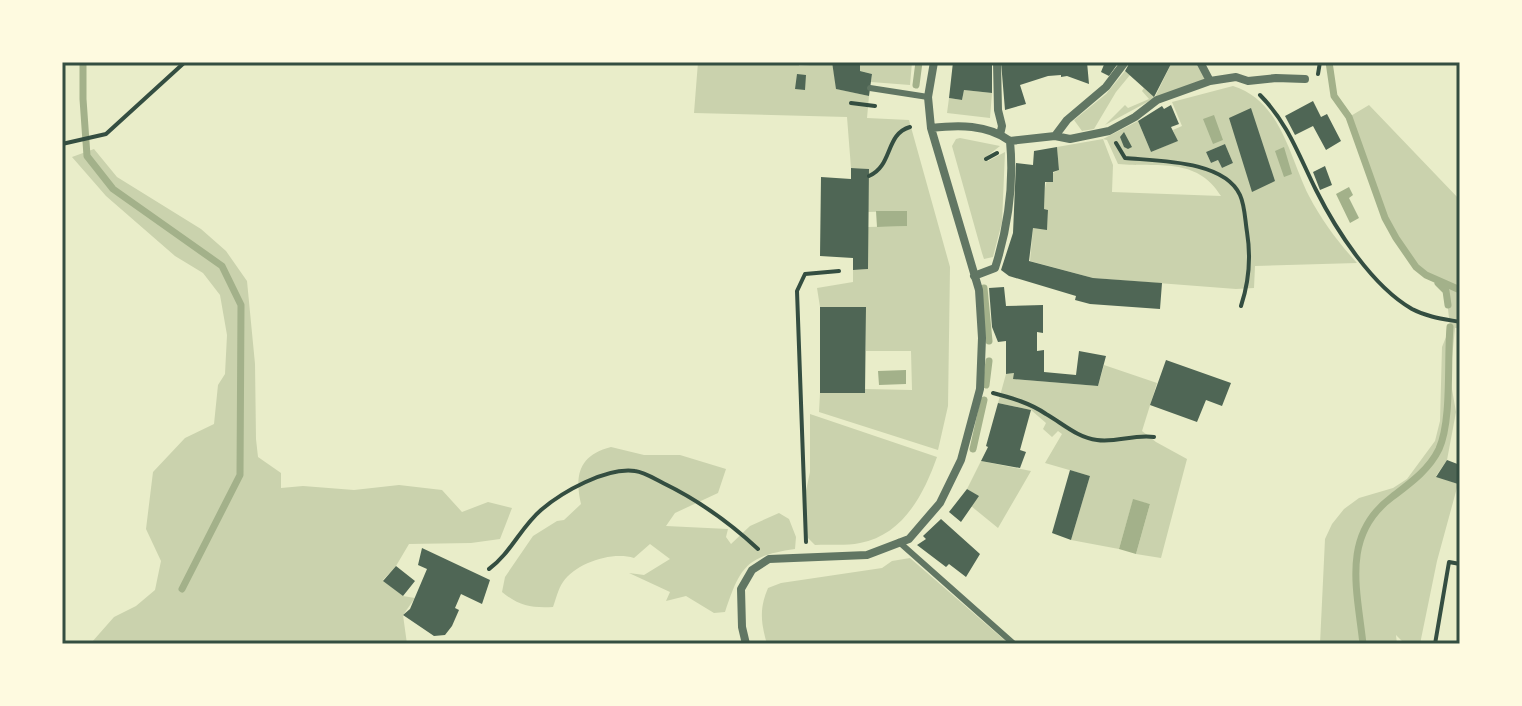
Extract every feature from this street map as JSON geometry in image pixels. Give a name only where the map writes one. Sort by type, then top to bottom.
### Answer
[{"type":"street","points":[[746,644],[742,627],[741,589],[752,570],[773,558],[867,555],[909,539],[940,503],[961,460],[980,389],[982,338],[979,290],[931,128],[928,97],[934,62]]},
{"type":"street","points":[[997,62],[1000,135]]},
{"type":"street","points":[[1055,136],[1067,120],[1106,87],[1125,62]]},
{"type":"street","points":[[1200,62],[1210,81]]},
{"type":"street","points":[[931,128],[962,126],[1000,135],[1010,141],[1055,136],[1070,139],[1109,131],[1157,100],[1210,81],[1236,77],[1248,81],[1305,79]]},
{"type":"street","points":[[974,276],[995,268],[1004,242],[1008,219],[1010,141]]},
{"type":"lane","points":[[870,88],[928,97]]},
{"type":"lane","points":[[899,542],[1014,644]]},
{"type":"path","points":[[62,144],[106,134],[185,62]]},
{"type":"path","points":[[1248,81],[1279,116],[1296,143],[1333,220],[1385,288],[1412,308],[1460,322]]},
{"type":"path","points":[[869,176],[881,169],[895,135],[910,127]]},
{"type":"path","points":[[1125,158],[1186,163],[1221,178],[1238,191],[1249,242],[1248,280],[1241,306]]},
{"type":"path","points":[[808,556],[804,519],[797,291],[805,274],[839,271]]},
{"type":"path","points":[[980,389],[1018,400],[1079,434],[1096,440],[1141,435],[1154,437]]},
{"type":"path","points":[[489,569],[499,562],[525,524],[571,488],[611,473],[635,471],[687,495],[773,558]]},
{"type":"path","points":[[1435,644],[1449,562],[1460,564]]},
{"type":"shaded area","points":[[698,62],[799,62],[799,66],[832,63],[837,89],[869,96],[867,118],[909,120],[950,267],[948,406],[938,450],[819,412],[820,393],[865,393],[865,389],[912,390],[911,351],[866,351],[866,307],[820,307],[817,288],[853,282],[853,270],[868,269],[868,227],[907,226],[907,211],[868,212],[869,169],[851,168],[847,117],[694,113]]},
{"type":"shaded area","points":[[860,62],[912,62],[910,85],[871,82],[872,74],[860,71]]},
{"type":"shaded area","points":[[1172,62],[1197,62],[1205,79],[1153,99],[1105,125],[1125,105],[1128,108],[1149,99],[1142,91],[1144,88],[1155,97]]},
{"type":"shaded area","points":[[1125,71],[1130,75],[1094,129],[1082,131],[1074,120],[1106,94]]},
{"type":"shaded area","points":[[1233,86],[1249,93],[1262,104],[1282,132],[1314,205],[1357,263],[1255,266],[1254,288],[1236,289],[1093,278],[1030,261],[1033,228],[1047,229],[1045,191],[1050,176],[1059,170],[1057,147],[1103,139],[1138,121],[1151,152],[1177,141],[1173,130],[1182,126],[1172,102]],"holes":[[[1103,139],[1107,140],[1118,164],[1188,169],[1211,183],[1221,196],[1112,192],[1113,165]],[[1225,144],[1233,163],[1222,168],[1218,160],[1211,163],[1206,152]]]},
{"type":"shaded area","points":[[964,90],[992,93],[990,118],[947,113],[949,98],[962,100]]},
{"type":"shaded area","points":[[1369,105],[1460,200],[1460,328],[1455,328],[1450,378],[1456,412],[1447,460],[1436,476],[1458,484],[1437,561],[1420,644],[1405,644],[1396,635],[1397,644],[1320,644],[1325,539],[1344,509],[1359,498],[1393,488],[1407,479],[1435,441],[1440,421],[1442,347],[1450,327],[1446,291],[1416,267],[1385,218],[1349,117]]},
{"type":"shaded area","points":[[1214,115],[1223,140],[1213,144],[1203,119]]},
{"type":"shaded area","points":[[960,138],[1000,146],[986,157],[988,161],[1005,152],[1002,222],[993,257],[984,259],[952,146]]},
{"type":"shaded area","points":[[1284,147],[1292,174],[1284,177],[1275,151]]},
{"type":"shaded area","points":[[94,149],[117,177],[201,229],[226,251],[247,281],[255,364],[258,457],[281,473],[281,488],[303,486],[354,490],[399,485],[442,490],[462,512],[488,502],[512,508],[500,539],[471,543],[409,544],[383,580],[403,596],[415,598],[403,615],[407,644],[92,642],[114,617],[136,606],[155,590],[161,561],[146,529],[153,472],[185,438],[214,424],[218,385],[225,374],[227,335],[220,295],[203,273],[175,256],[106,196],[72,157]]},
{"type":"shaded area","points":[[1349,187],[1353,195],[1349,198],[1359,218],[1350,223],[1336,194]]},
{"type":"shaded area","points":[[876,211],[907,211],[907,226],[877,227]]},
{"type":"shaded area","points":[[1104,365],[1157,383],[1142,431],[1187,459],[1161,558],[1136,554],[1150,504],[1133,500],[1119,549],[1071,540],[1090,476],[1045,463],[1062,434],[1058,431],[1052,437],[1043,429],[1046,423],[1031,410],[998,403],[1006,374],[1014,373],[1014,379],[1098,386]]},
{"type":"shaded area","points":[[906,370],[906,384],[879,385],[878,371]]},
{"type":"shaded area","points":[[810,414],[937,457],[926,485],[910,511],[875,539],[844,545],[815,545],[805,535],[804,500],[810,472]]},
{"type":"shaded area","points":[[611,447],[644,455],[680,455],[726,469],[718,493],[675,513],[666,526],[728,529],[726,537],[731,544],[750,526],[779,513],[789,519],[796,537],[795,549],[766,555],[747,566],[735,584],[725,612],[714,613],[686,596],[666,601],[670,592],[629,573],[644,575],[670,559],[650,544],[634,558],[615,556],[595,560],[576,569],[561,585],[553,607],[526,605],[508,597],[502,592],[505,577],[533,536],[564,520],[581,504],[578,484],[582,467],[592,455]]},
{"type":"shaded area","points":[[981,461],[1031,471],[998,528],[971,506],[978,496],[967,489]]},
{"type":"shaded area","points":[[1133,499],[1150,504],[1136,554],[1119,549]]},
{"type":"shaded area","points":[[910,558],[1009,644],[767,644],[762,616],[768,588],[781,583],[882,568],[892,561]]},
{"type":"building","points":[[832,62],[860,62],[860,71],[872,74],[869,96],[836,89]]},
{"type":"building","points":[[953,62],[992,62],[992,93],[964,90],[962,100],[949,98]]},
{"type":"building","points":[[1001,62],[1087,62],[1089,84],[1067,76],[1048,76],[1020,85],[1026,104],[1005,110]]},
{"type":"building","points":[[1105,62],[1119,62],[1109,76],[1101,72]]},
{"type":"building","points":[[1130,62],[1172,62],[1154,97],[1125,71]]},
{"type":"building","points":[[797,74],[806,75],[805,90],[795,89]]},
{"type":"building","points":[[1313,101],[1321,117],[1327,114],[1341,141],[1326,150],[1313,126],[1295,135],[1285,116]]},
{"type":"building","points":[[1171,105],[1179,124],[1171,127],[1178,141],[1151,152],[1138,121],[1162,106],[1164,109]]},
{"type":"building","points":[[1251,108],[1275,181],[1252,192],[1229,118]]},
{"type":"building","points":[[1124,132],[1132,147],[1128,149],[1120,137]]},
{"type":"building","points":[[1225,144],[1233,163],[1222,168],[1218,160],[1211,163],[1206,152]]},
{"type":"building","points":[[1057,147],[1059,170],[1053,172],[1053,182],[1045,182],[1047,230],[1033,228],[1029,261],[1093,278],[1162,283],[1160,309],[1090,304],[1075,300],[1076,296],[1009,276],[1001,270],[1013,233],[1016,163],[1033,165],[1034,151]]},
{"type":"building","points":[[1325,166],[1332,185],[1320,190],[1313,172]]},
{"type":"building","points":[[851,168],[869,169],[868,269],[853,270],[853,258],[820,256],[821,177],[851,179]]},
{"type":"building","points":[[1004,287],[1006,306],[1043,305],[1043,333],[1037,332],[1037,351],[1044,350],[1044,372],[1076,375],[1079,351],[1106,356],[1098,386],[1013,379],[1014,373],[1006,374],[1006,341],[998,342],[992,327],[989,288]]},
{"type":"building","points":[[820,307],[866,307],[865,393],[820,393]]},
{"type":"building","points":[[1166,360],[1231,383],[1222,406],[1206,400],[1197,422],[1150,405]]},
{"type":"building","points":[[998,403],[1031,410],[1020,450],[1026,452],[1020,468],[981,461],[988,447]]},
{"type":"building","points":[[1447,460],[1460,465],[1458,484],[1436,477]]},
{"type":"building","points":[[1070,470],[1090,476],[1071,540],[1052,533]]},
{"type":"building","points":[[967,489],[979,496],[961,522],[949,512]]},
{"type":"building","points":[[941,519],[980,554],[966,577],[949,564],[946,567],[917,545],[926,539],[923,536]]},
{"type":"building","points":[[422,548],[490,580],[482,604],[461,594],[455,608],[459,610],[445,635],[434,636],[403,615],[410,609],[427,569],[418,565]]},
{"type":"building","points":[[396,566],[415,581],[403,596],[383,581]]},
{"type":"waterway","points":[[83,62],[87,156],[113,189],[222,266],[241,305],[240,475],[182,589]]},
{"type":"waterway","points":[[916,85],[919,62]]},
{"type":"waterway","points":[[1329,62],[1334,96],[1349,117],[1385,218],[1396,238],[1416,267],[1426,275],[1460,290]]},
{"type":"waterway","points":[[1438,283],[1446,291],[1448,305]]},
{"type":"waterway","points":[[984,288],[989,341]]},
{"type":"waterway","points":[[1363,644],[1356,583],[1359,546],[1365,528],[1376,512],[1412,482],[1439,449],[1446,422],[1450,327]]},
{"type":"waterway","points":[[986,385],[989,361]]},
{"type":"waterway","points":[[973,449],[984,400]]}]
